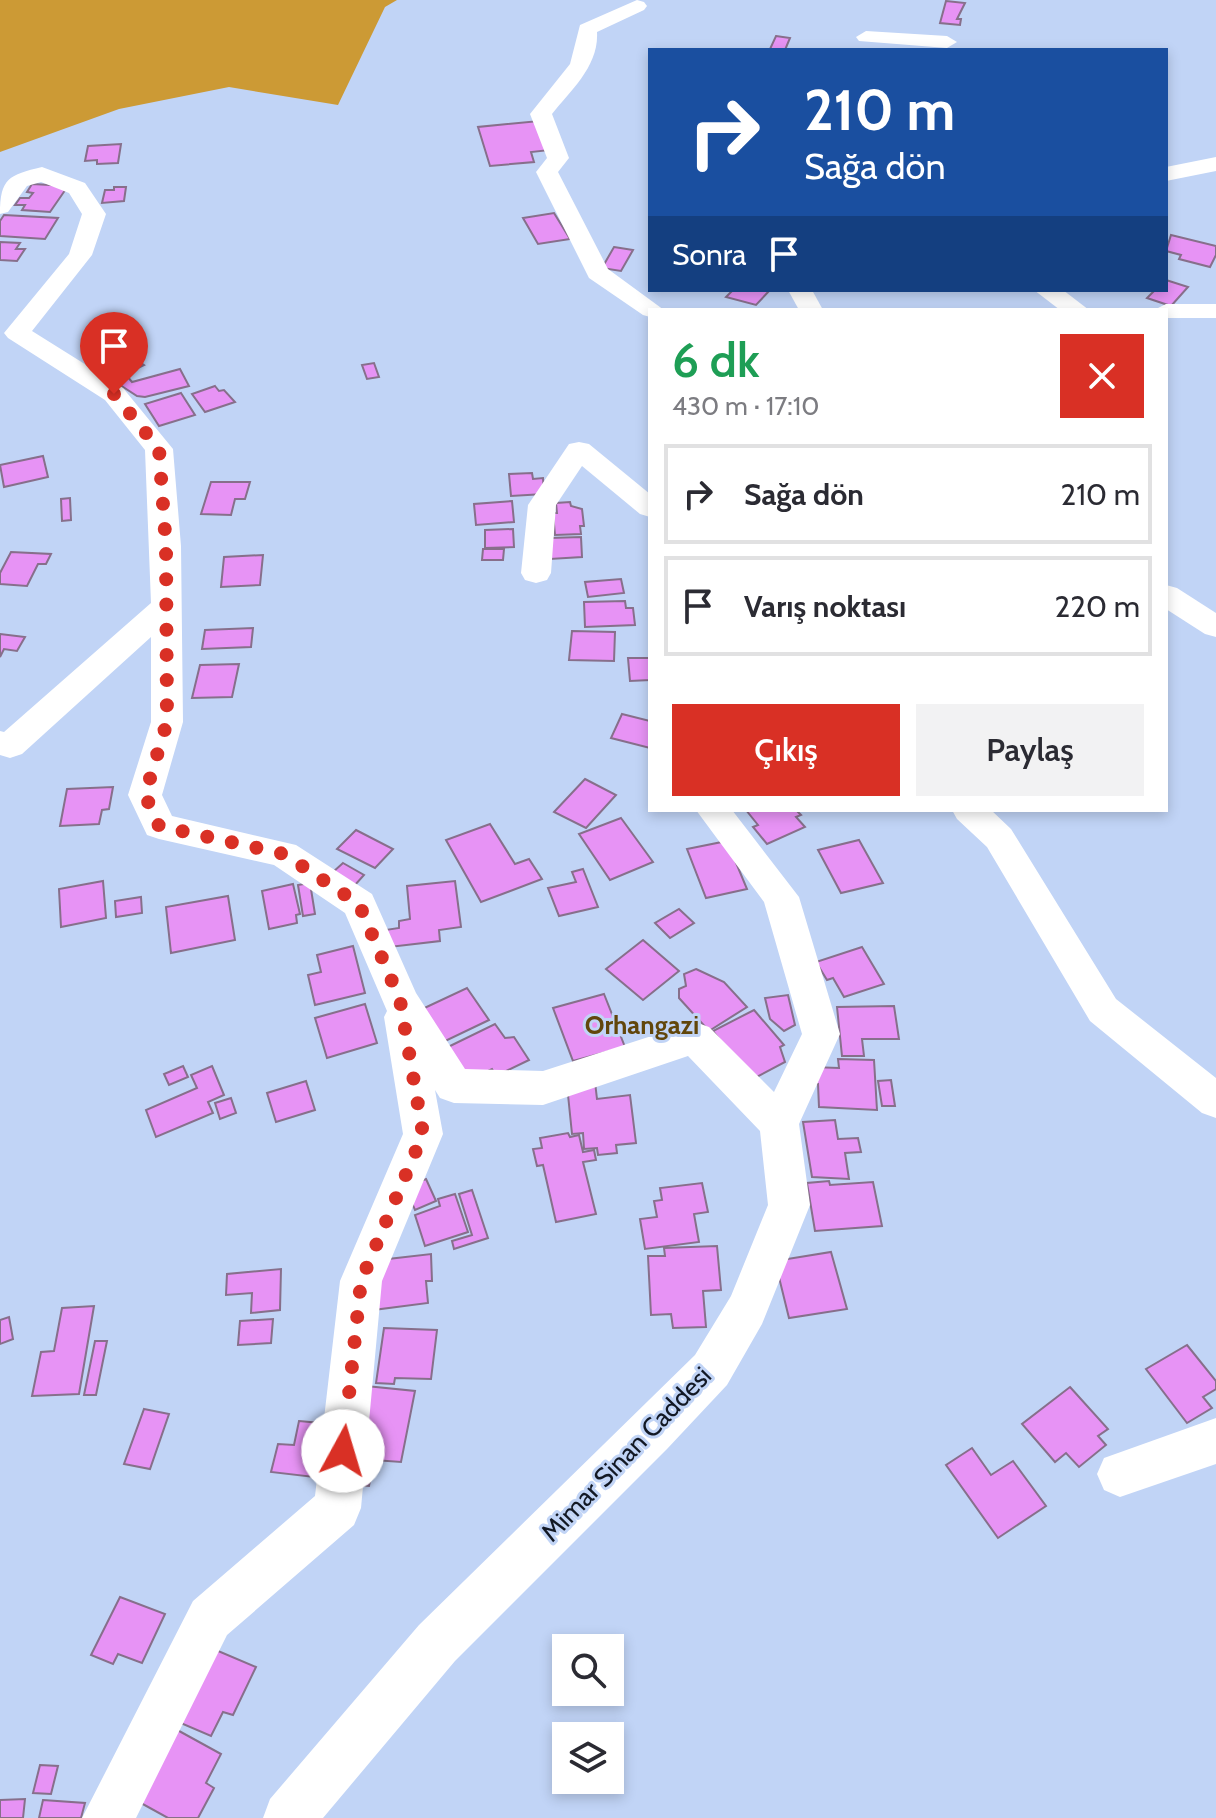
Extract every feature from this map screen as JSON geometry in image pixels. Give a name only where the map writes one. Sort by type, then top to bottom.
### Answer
[{"type":"street","points":[[637,6],[587,29],[589,40],[584,60],[541,114],[558,158],[547,172],[598,273],[649,308]]},
{"type":"street","points":[[866,37],[948,42]]},
{"type":"street","points":[[1168,174],[1216,164]]},
{"type":"street","points":[[0,207],[19,181],[42,174],[77,188],[94,214],[80,255],[17,333],[114,394],[159,449],[166,546],[167,722],[145,795],[159,826],[284,854],[359,904],[400,1000],[454,1086],[543,1088],[695,1038],[779,1124],[821,1034],[781,897],[715,812]]},
{"type":"street","points":[[1049,292],[1074,308]]},
{"type":"street","points":[[1168,311],[1216,311]]},
{"type":"street","points":[[536,573],[542,505],[579,450],[648,506]]},
{"type":"street","points":[[1168,596],[1216,627]]},
{"type":"street","points":[[0,743],[10,746],[167,606]]},
{"type":"street","points":[[971,812],[999,838],[1103,1010],[1216,1101]]},
{"type":"street","points":[[108,1818],[210,1618],[337,1508],[361,1281],[423,1134],[400,1000]]},
{"type":"street","name":"Mimar Sinan Caddesi","points":[[289,1818],[437,1643],[711,1370],[747,1309],[789,1205],[779,1124]]},
{"type":"street","points":[[1120,1474],[1216,1441]]},
{"type":"shaded area","points":[[0,0],[397,0],[385,7],[338,105],[229,87],[119,109],[0,152]]},
{"type":"building","points":[[946,1],[965,3],[957,19],[961,19],[960,25],[940,23]]},
{"type":"building","points":[[776,36],[790,38],[786,48],[770,48]]},
{"type":"building","points":[[539,121],[550,150],[531,152],[534,162],[490,166],[478,127]]},
{"type":"building","points":[[121,144],[118,163],[85,161],[88,146]]},
{"type":"building","points":[[32,184],[68,186],[50,212],[22,210],[25,205],[15,205],[20,198],[29,198],[33,193],[27,192]]},
{"type":"building","points":[[114,187],[126,187],[124,201],[102,203],[105,190],[114,190]]},
{"type":"building","points":[[554,213],[570,239],[538,244],[523,218]]},
{"type":"building","points":[[4,215],[58,218],[45,239],[0,236],[0,221]]},
{"type":"building","points":[[1171,235],[1216,246],[1216,255],[1210,267],[1179,259],[1181,255],[1168,252]]},
{"type":"building","points":[[0,242],[20,243],[16,249],[25,249],[17,261],[0,260]]},
{"type":"building","points":[[614,247],[633,250],[621,271],[602,268]]},
{"type":"building","points":[[1168,281],[1188,287],[1171,306],[1147,298],[1153,292],[1168,292]]},
{"type":"building","points":[[731,292],[768,292],[756,305],[726,297]]},
{"type":"building","points":[[124,351],[144,365],[113,380],[93,365]]},
{"type":"building","points":[[374,363],[379,377],[367,379],[362,365]]},
{"type":"building","points":[[180,369],[189,386],[145,397],[137,396],[114,381],[127,376],[132,382]]},
{"type":"building","points":[[215,386],[219,391],[224,390],[235,402],[205,412],[192,394]]},
{"type":"building","points":[[181,393],[195,415],[159,426],[145,404]]},
{"type":"building","points":[[43,456],[48,477],[4,487],[0,465]]},
{"type":"building","points":[[532,473],[533,479],[543,478],[544,494],[511,496],[509,474]]},
{"type":"building","points":[[211,482],[250,482],[245,499],[235,499],[231,515],[201,514]]},
{"type":"building","points":[[70,498],[71,520],[62,521],[61,499]]},
{"type":"building","points":[[512,501],[514,522],[476,525],[474,504]]},
{"type":"building","points":[[570,502],[571,506],[582,509],[584,526],[580,526],[581,534],[555,535],[553,513],[557,513],[556,503]]},
{"type":"building","points":[[513,529],[514,547],[485,548],[485,530]]},
{"type":"building","points":[[581,537],[582,557],[550,559],[549,538]]},
{"type":"building","points":[[483,549],[504,549],[503,560],[482,560]]},
{"type":"building","points":[[11,552],[51,554],[46,564],[38,564],[27,586],[0,584],[0,573]]},
{"type":"building","points":[[263,555],[260,585],[221,587],[224,557]]},
{"type":"building","points":[[621,579],[624,593],[588,597],[585,582]]},
{"type":"building","points":[[625,601],[626,608],[633,608],[635,625],[585,627],[584,602]]},
{"type":"building","points":[[253,628],[251,647],[202,649],[205,630]]},
{"type":"building","points":[[572,631],[615,632],[614,661],[569,660]]},
{"type":"building","points":[[0,634],[25,637],[17,651],[4,649],[0,657]]},
{"type":"building","points":[[628,658],[648,658],[648,680],[630,681]]},
{"type":"building","points":[[239,664],[232,697],[192,698],[200,665]]},
{"type":"building","points":[[622,714],[648,720],[648,747],[611,738]]},
{"type":"building","points":[[585,779],[616,795],[586,828],[554,812]]},
{"type":"building","points":[[113,787],[109,809],[102,810],[99,824],[60,826],[67,789]]},
{"type":"building","points":[[748,812],[798,812],[801,815],[796,817],[805,827],[767,844],[753,827],[758,825]]},
{"type":"building","points":[[621,818],[653,862],[610,880],[579,834]]},
{"type":"building","points":[[490,824],[515,864],[529,859],[542,879],[481,902],[446,840]]},
{"type":"building","points":[[356,830],[393,849],[375,868],[337,849]]},
{"type":"building","points":[[859,840],[883,883],[841,893],[818,850]]},
{"type":"building","points":[[727,841],[747,889],[706,898],[687,849]]},
{"type":"building","points":[[343,863],[364,875],[355,885],[333,872]]},
{"type":"building","points":[[583,869],[598,907],[559,916],[548,888],[576,882],[572,872]]},
{"type":"building","points":[[103,881],[106,918],[61,927],[59,889]]},
{"type":"building","points":[[455,881],[461,927],[439,930],[440,941],[381,948],[379,931],[399,928],[399,921],[410,919],[407,886]]},
{"type":"building","points":[[310,883],[315,914],[303,916],[298,885]]},
{"type":"building","points":[[293,884],[300,914],[296,915],[297,923],[269,929],[262,891]]},
{"type":"building","points":[[228,896],[235,940],[171,953],[166,907]]},
{"type":"building","points":[[141,897],[142,913],[116,917],[115,901]]},
{"type":"building","points":[[679,909],[694,923],[670,938],[655,923]]},
{"type":"building","points":[[643,940],[679,971],[643,1000],[606,969]]},
{"type":"building","points":[[353,946],[365,993],[315,1005],[308,975],[321,972],[317,955]]},
{"type":"building","points":[[862,947],[884,984],[844,997],[833,978],[827,980],[816,962]]},
{"type":"building","points":[[696,969],[724,982],[747,1007],[709,1031],[679,998],[679,989],[686,986],[684,974]]},
{"type":"building","points":[[467,988],[489,1020],[439,1044],[418,1011]]},
{"type":"building","points":[[604,994],[625,1047],[573,1061],[553,1008]]},
{"type":"building","points":[[788,995],[795,1025],[784,1031],[770,1019],[765,998]]},
{"type":"building","points":[[365,1004],[377,1043],[327,1058],[315,1018]]},
{"type":"building","points":[[894,1006],[899,1039],[862,1039],[864,1056],[842,1056],[837,1007]]},
{"type":"building","points":[[754,1010],[784,1045],[780,1047],[785,1062],[751,1080],[713,1031]]},
{"type":"building","points":[[495,1024],[505,1038],[514,1037],[529,1060],[496,1076],[492,1069],[469,1080],[448,1047]]},
{"type":"building","points":[[838,1059],[874,1060],[877,1110],[819,1107],[818,1084],[812,1084],[811,1067],[839,1068]]},
{"type":"building","points":[[183,1066],[188,1077],[169,1085],[164,1074]]},
{"type":"building","points":[[212,1066],[224,1095],[208,1102],[213,1113],[156,1137],[146,1110],[197,1088],[191,1075]]},
{"type":"building","points":[[891,1080],[895,1106],[882,1106],[878,1081]]},
{"type":"building","points":[[306,1081],[315,1110],[276,1122],[267,1093]]},
{"type":"building","points":[[595,1082],[597,1099],[630,1095],[636,1143],[616,1145],[617,1153],[598,1155],[597,1148],[584,1149],[583,1133],[572,1134],[567,1085]]},
{"type":"building","points":[[231,1098],[236,1113],[220,1119],[215,1103]]},
{"type":"building","points":[[835,1120],[838,1139],[858,1138],[861,1152],[845,1153],[849,1179],[812,1177],[803,1122]]},
{"type":"building","points":[[568,1133],[570,1137],[579,1135],[583,1152],[594,1150],[596,1160],[583,1162],[596,1214],[556,1222],[543,1165],[537,1166],[533,1149],[542,1148],[540,1138]]},
{"type":"building","points":[[426,1179],[436,1201],[415,1210],[405,1187]]},
{"type":"building","points":[[829,1181],[830,1185],[873,1182],[882,1226],[815,1231],[807,1183]]},
{"type":"building","points":[[702,1183],[708,1212],[694,1214],[699,1242],[645,1249],[640,1219],[657,1217],[654,1201],[662,1200],[660,1188]]},
{"type":"building","points":[[472,1190],[488,1238],[454,1249],[452,1241],[472,1235],[459,1194]]},
{"type":"building","points":[[455,1194],[468,1232],[425,1246],[415,1215],[440,1206],[438,1199]]},
{"type":"building","points":[[717,1246],[721,1290],[703,1291],[706,1327],[673,1328],[671,1314],[651,1315],[648,1256],[665,1256],[664,1248]]},
{"type":"building","points":[[831,1252],[847,1309],[789,1318],[775,1261]]},
{"type":"building","points":[[431,1254],[432,1281],[426,1281],[428,1303],[373,1310],[371,1261]]},
{"type":"building","points":[[281,1269],[280,1310],[251,1313],[252,1293],[226,1295],[227,1274]]},
{"type":"building","points":[[94,1306],[79,1394],[32,1396],[41,1352],[54,1351],[62,1308]]},
{"type":"building","points":[[9,1317],[13,1339],[0,1344],[0,1320]]},
{"type":"building","points":[[273,1319],[271,1343],[238,1345],[240,1321]]},
{"type":"building","points":[[384,1328],[437,1330],[431,1379],[395,1378],[394,1384],[376,1383]]},
{"type":"building","points":[[95,1341],[107,1341],[96,1395],[84,1395]]},
{"type":"building","points":[[1187,1345],[1216,1381],[1216,1389],[1203,1397],[1212,1408],[1187,1423],[1146,1369]]},
{"type":"building","points":[[366,1386],[415,1391],[401,1462],[374,1460],[369,1486],[346,1484]]},
{"type":"building","points":[[1070,1387],[1108,1429],[1098,1436],[1106,1445],[1079,1467],[1066,1453],[1055,1462],[1022,1424]]},
{"type":"building","points":[[144,1409],[169,1414],[150,1469],[124,1464]]},
{"type":"building","points":[[299,1421],[342,1425],[331,1479],[271,1472],[278,1444],[294,1445]]},
{"type":"building","points":[[972,1448],[991,1475],[1013,1461],[1046,1506],[998,1538],[946,1465]]},
{"type":"building","points":[[120,1597],[165,1614],[142,1663],[118,1654],[113,1664],[91,1655]]},
{"type":"building","points":[[204,1645],[256,1667],[233,1715],[223,1712],[211,1736],[169,1718]]},
{"type":"building","points":[[170,1726],[221,1754],[206,1783],[214,1788],[198,1818],[168,1818],[130,1797]]},
{"type":"building","points":[[40,1765],[58,1766],[51,1794],[33,1793]]},
{"type":"building","points":[[25,1799],[23,1818],[0,1818],[0,1800]]},
{"type":"building","points":[[43,1800],[85,1803],[81,1818],[39,1818]]},
{"type":"district","name":"Orhangazi","points":[[642,1025]]},
{"type":"route","points":[[114,394],[159,449],[166,546],[167,722],[145,795],[159,826],[284,854],[359,904],[400,1000],[423,1134],[361,1281],[343,1451]]}]
